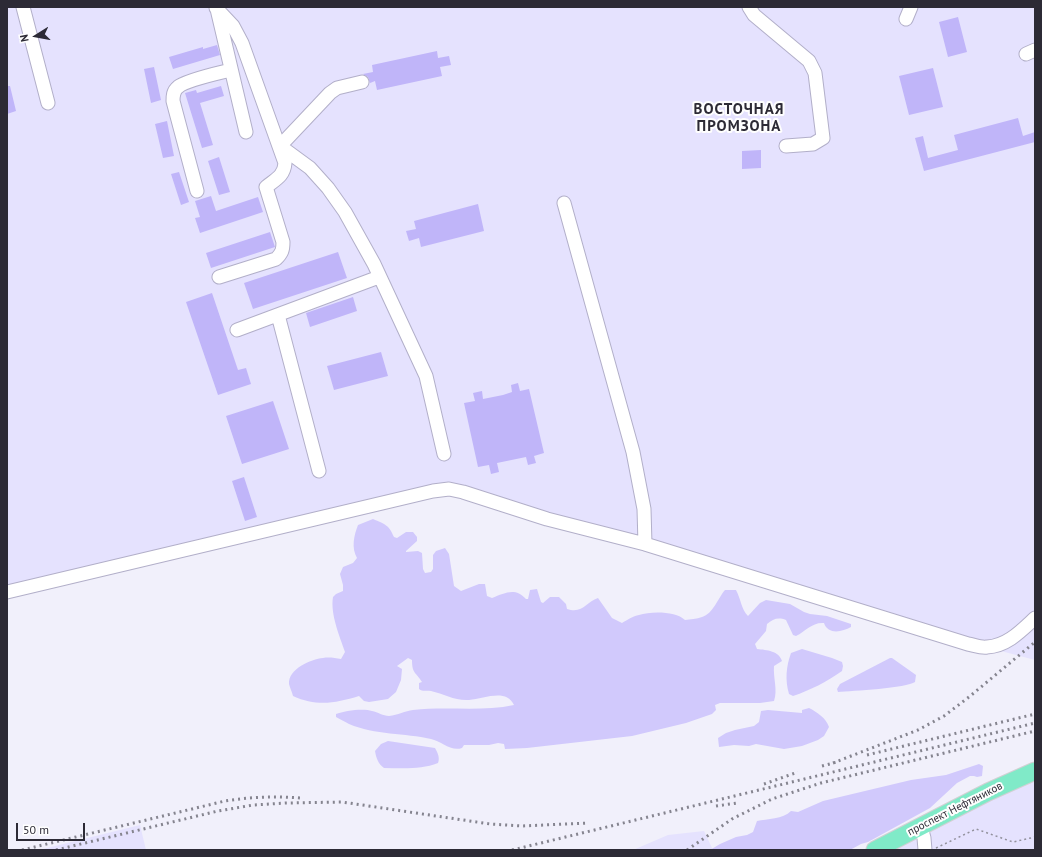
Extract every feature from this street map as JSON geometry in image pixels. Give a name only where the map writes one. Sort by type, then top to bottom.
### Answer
[{"type":"main road","name":"проспект Нефтяников","points":[[875,850],[1003,784],[1035,773]]},
{"type":"lane","points":[[23,7],[48,104]]},
{"type":"lane","points":[[216,7],[246,132]]},
{"type":"lane","points":[[216,7],[233,26],[242,43],[285,163],[285,170],[266,187],[282,242],[283,249],[281,254],[276,259],[219,277]]},
{"type":"lane","points":[[749,7],[754,16],[808,62],[816,73],[823,138],[813,144],[786,146]]},
{"type":"lane","points":[[906,19],[911,7]]},
{"type":"lane","points":[[197,191],[173,101],[173,93],[178,87],[185,83],[231,70]]},
{"type":"lane","points":[[280,146],[330,93],[337,88],[362,82]]},
{"type":"lane","points":[[280,146],[310,168],[328,188],[345,212],[379,277],[426,376],[444,454]]},
{"type":"lane","points":[[564,203],[633,452],[644,509],[645,544]]},
{"type":"lane","points":[[237,330],[379,277]]},
{"type":"lane","points":[[278,314],[319,471]]},
{"type":"lane","points":[[7,592],[417,495],[449,489],[548,519],[645,544],[968,644],[986,647],[1001,644],[1014,637],[1035,618]]},
{"type":"lane","points":[[920,827],[924,838],[925,850]]},
{"type":"path","points":[[932,850],[976,829],[1013,842],[1035,838]]},
{"type":"shaded area","name":"ВОСТОЧНАЯ ПРОМЗОНА","points":[[7,7],[1035,7],[1035,660],[986,647],[449,489],[7,592]]},
{"type":"shaded area","points":[[373,519],[386,525],[394,537],[397,538],[406,532],[413,532],[417,537],[417,541],[406,552],[418,551],[422,553],[423,569],[425,573],[431,572],[433,569],[433,555],[436,551],[445,548],[449,554],[454,586],[461,591],[479,584],[485,584],[487,596],[492,598],[514,592],[528,599],[530,590],[537,589],[541,602],[543,603],[550,597],[559,597],[566,604],[567,609],[572,610],[581,609],[598,598],[612,618],[622,623],[635,616],[650,613],[670,613],[685,620],[700,618],[709,613],[725,590],[736,590],[748,616],[760,603],[766,600],[790,604],[810,614],[827,616],[851,624],[851,627],[840,631],[832,631],[826,627],[824,623],[820,623],[813,625],[796,636],[793,635],[786,620],[774,620],[767,624],[766,631],[755,644],[757,649],[775,653],[782,661],[774,666],[776,693],[774,701],[760,703],[720,703],[715,705],[716,710],[712,714],[686,723],[632,736],[527,748],[505,749],[504,744],[498,743],[489,745],[464,745],[462,748],[454,749],[431,739],[359,728],[336,717],[336,714],[349,711],[368,710],[389,716],[413,710],[476,709],[514,705],[506,697],[500,696],[464,700],[431,691],[420,690],[419,683],[422,682],[414,670],[412,660],[408,658],[397,666],[402,669],[401,680],[396,692],[388,699],[369,702],[364,701],[359,696],[334,702],[318,703],[293,696],[289,684],[292,674],[296,669],[312,660],[325,658],[341,659],[345,652],[334,618],[332,604],[333,597],[343,591],[340,574],[343,567],[353,563],[357,558],[354,550],[354,542],[358,525]]},
{"type":"shaded area","points":[[802,649],[842,662],[843,666],[842,671],[830,679],[793,696],[789,694],[787,684],[788,663],[791,653]]},
{"type":"shaded area","points":[[890,658],[916,675],[915,682],[891,688],[838,692],[837,689],[840,684]]},
{"type":"shaded area","points":[[809,708],[821,716],[829,727],[824,736],[818,740],[802,746],[784,749],[756,744],[749,746],[734,745],[719,747],[718,738],[735,730],[754,726],[759,722],[761,711],[768,710],[802,713],[802,710]]},
{"type":"shaded area","points":[[388,741],[435,748],[439,759],[438,763],[418,768],[384,768],[379,762],[375,751],[381,744]]},
{"type":"shaded area","points":[[979,764],[983,766],[982,776],[970,776],[957,783],[930,808],[868,842],[850,850],[710,850],[736,837],[753,832],[757,821],[784,816],[791,811],[798,812],[823,801],[911,780],[946,775]]},
{"type":"shaded area","points":[[1035,771],[1035,850],[875,850]]},
{"type":"shaded area","points":[[140,825],[146,850],[39,850]]},
{"type":"shaded area","points":[[704,831],[713,850],[633,850],[668,835]]},
{"type":"building","points":[[958,17],[967,52],[948,57],[939,22]]},
{"type":"building","points":[[217,45],[220,55],[173,69],[169,57],[203,47],[203,49]]},
{"type":"building","points":[[437,51],[438,58],[449,56],[451,65],[440,67],[442,76],[377,90],[375,81],[370,83],[368,77],[363,74],[373,72],[372,65]]},
{"type":"building","points":[[154,67],[161,100],[151,103],[144,69]]},
{"type":"building","points":[[933,68],[943,107],[909,115],[899,76]]},
{"type":"building","points":[[7,86],[10,86],[16,111],[7,114]]},
{"type":"building","points":[[221,86],[224,96],[200,103],[213,145],[202,148],[185,93],[196,90],[197,93]]},
{"type":"building","points":[[1018,118],[1023,136],[1035,132],[1035,142],[924,171],[915,138],[923,136],[928,158],[958,150],[954,135]]},
{"type":"building","points":[[167,121],[174,156],[163,158],[155,124]]},
{"type":"building","points":[[761,150],[761,168],[742,169],[742,151]]},
{"type":"building","points":[[219,157],[230,192],[219,195],[208,161]]},
{"type":"building","points":[[179,172],[189,202],[181,205],[171,174]]},
{"type":"building","points":[[211,196],[216,211],[258,197],[263,212],[200,233],[195,218],[200,217],[195,201]]},
{"type":"building","points":[[478,204],[484,231],[421,247],[419,238],[409,241],[406,231],[416,229],[414,221]]},
{"type":"building","points":[[270,232],[275,247],[211,268],[206,253]]},
{"type":"building","points":[[338,252],[347,278],[253,309],[244,283]]},
{"type":"building","points":[[212,293],[238,370],[246,368],[251,384],[218,395],[186,302]]},
{"type":"building","points":[[353,297],[357,311],[310,327],[306,313]]},
{"type":"building","points":[[381,352],[388,376],[334,390],[327,366]]},
{"type":"building","points":[[518,383],[520,391],[529,389],[544,453],[534,456],[536,463],[528,465],[526,457],[497,463],[499,472],[491,474],[489,465],[478,467],[464,403],[475,401],[473,393],[482,391],[483,399],[512,392],[511,385]]},
{"type":"building","points":[[273,401],[289,449],[242,464],[226,416]]},
{"type":"building","points":[[244,477],[257,517],[245,521],[232,481]]},
{"type":"railway","points":[[833,763],[918,730],[944,716],[1035,642]]},
{"type":"railway","points":[[867,755],[1035,714]]},
{"type":"railway","points":[[512,850],[1035,723]]},
{"type":"railway","points":[[687,850],[732,819],[772,799],[821,783],[1035,731]]},
{"type":"railway","points":[[822,766],[837,762]]},
{"type":"railway","points":[[764,784],[798,772]]},
{"type":"railway","points":[[22,850],[225,801],[262,797],[300,798]]},
{"type":"railway","points":[[56,850],[218,811],[253,805],[286,803],[342,802],[490,824],[522,826],[588,823]]},
{"type":"railway","points":[[716,806],[737,803]]},
{"type":"district","name":"ВОСТОЧНАЯ ПРОМЗОНА","points":[[739,118]]}]
